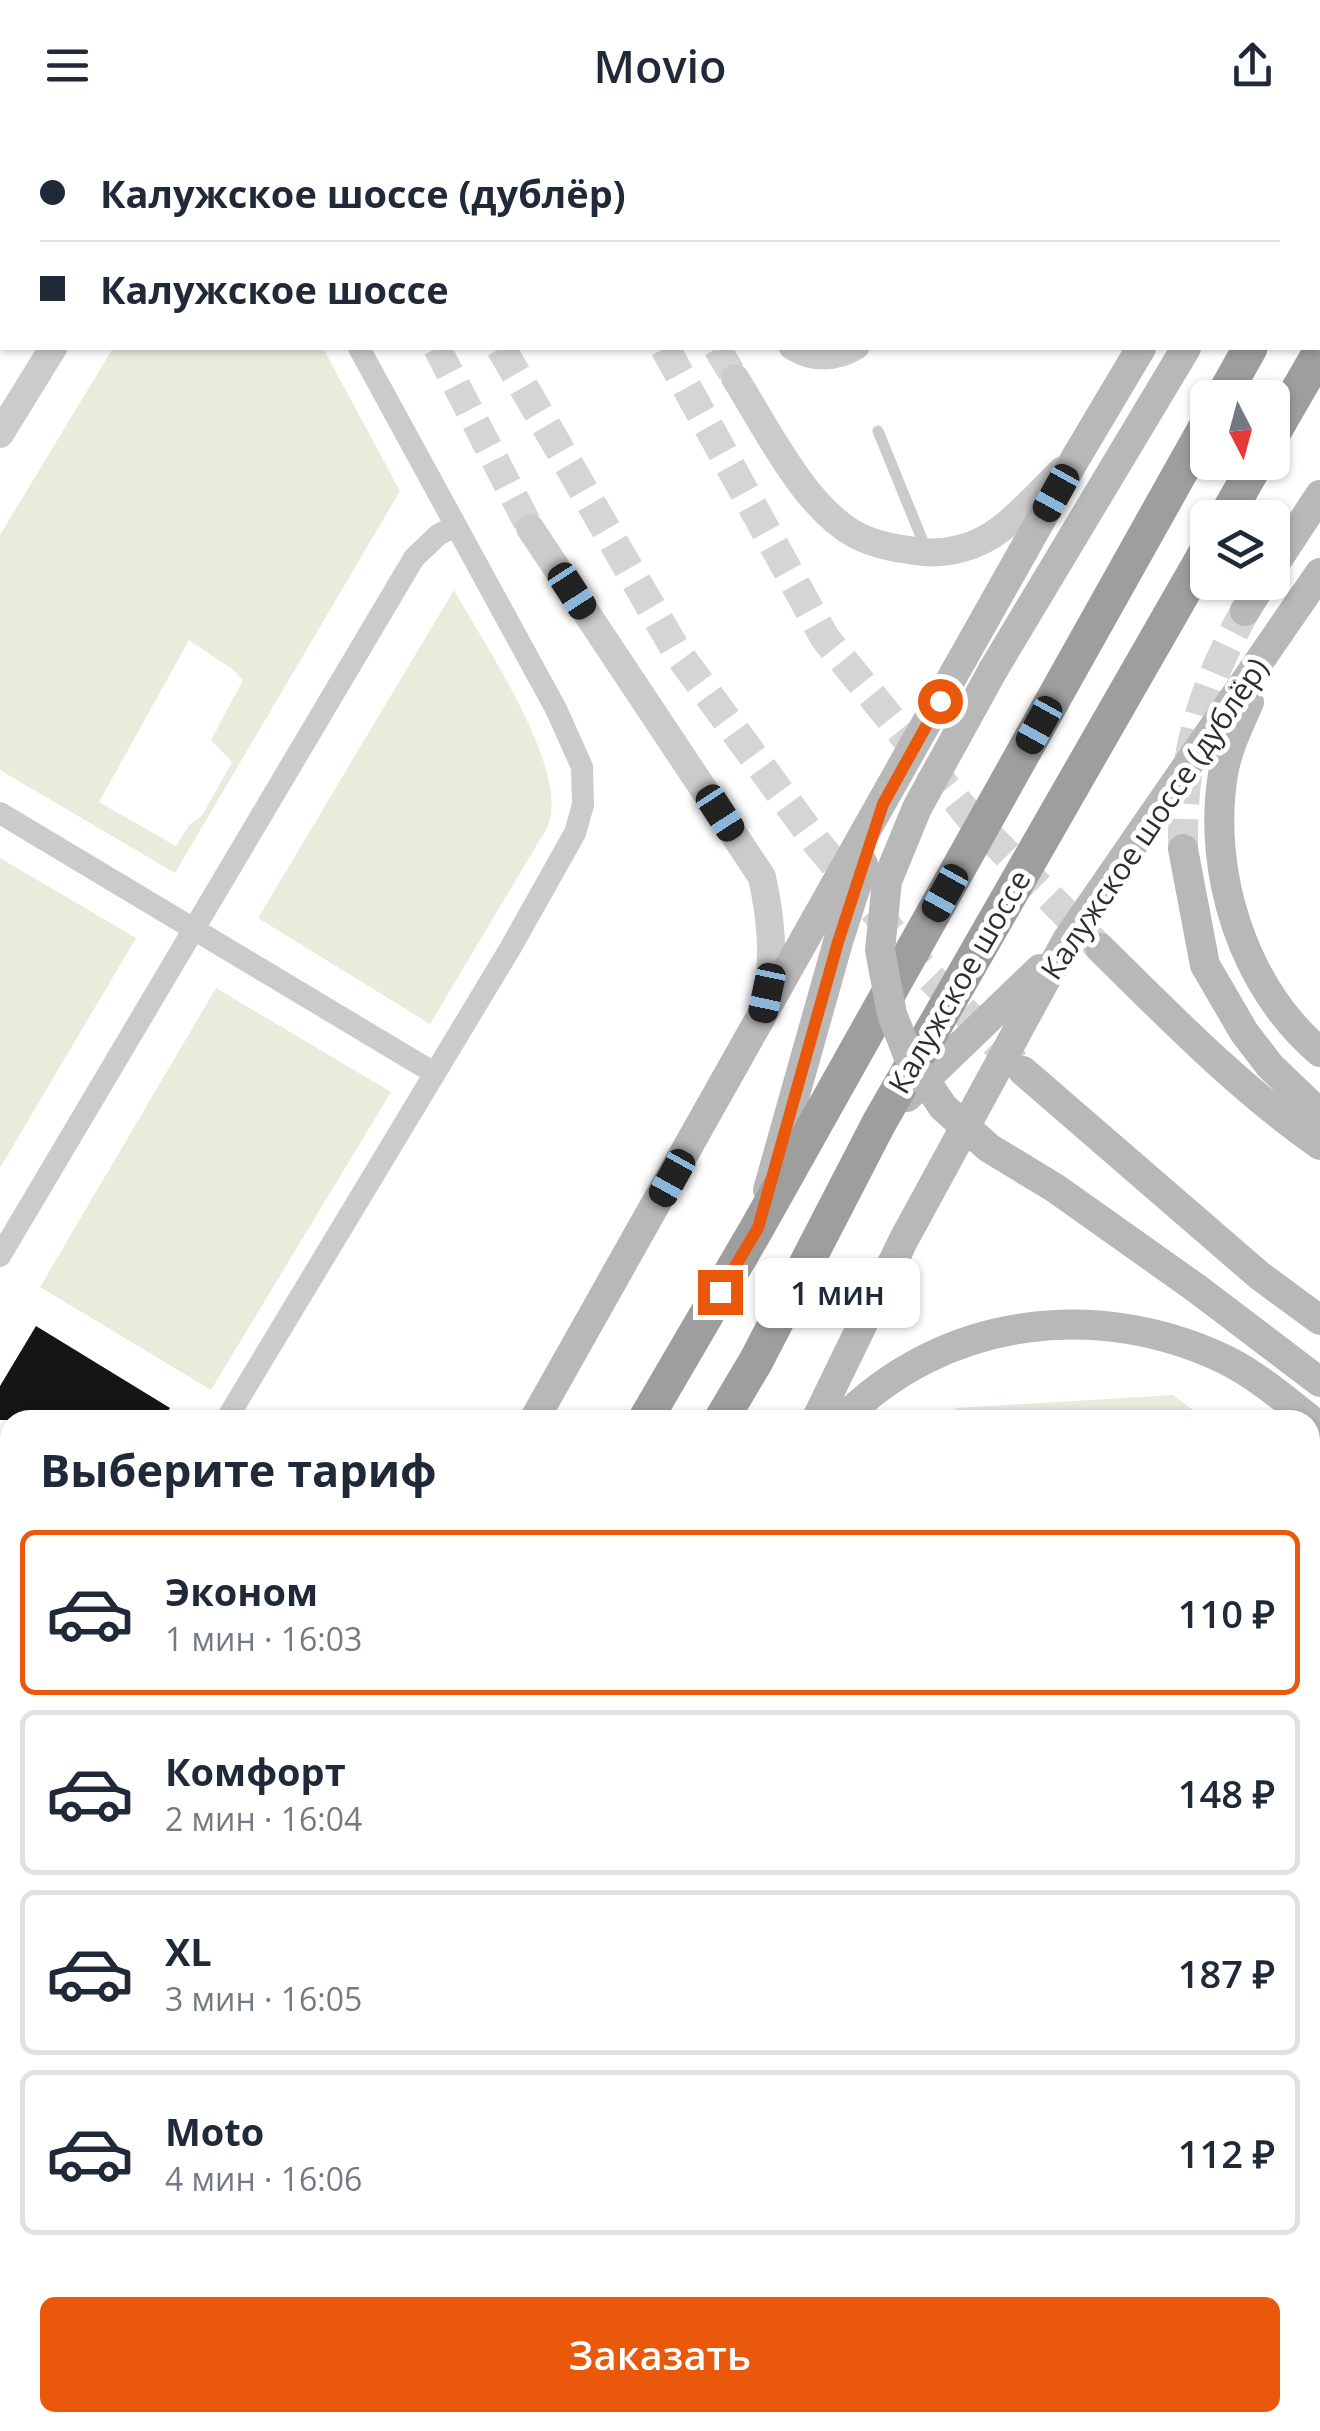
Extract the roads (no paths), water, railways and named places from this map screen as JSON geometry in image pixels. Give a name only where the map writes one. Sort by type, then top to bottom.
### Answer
[{"type":"highway","points":[[1232,380],[1249,350]]},
{"type":"highway","points":[[1290,404],[1320,352]]},
{"type":"highway","name":"Калужское шоссе","points":[[651,1410],[758,1228],[1190,456]]},
{"type":"highway","name":"Калужское шоссе","points":[[727,1410],[879,1123],[1190,580]]},
{"type":"main road","points":[[540,1410],[1075,458],[1141,350]]},
{"type":"main road","points":[[1185,350],[993,670],[918,808],[888,880],[880,950],[892,1014],[908,1055],[944,1107],[990,1148],[1055,1188],[1320,1382]]},
{"type":"main road","points":[[1290,541],[1320,495]]},
{"type":"main road","points":[[1320,573],[1274,644],[1236,732],[1224,769],[1218,810],[1230,904],[1252,961],[1297,1029],[1320,1052]]},
{"type":"main road","points":[[1245,611],[1252,600]]},
{"type":"main road","name":"Калужское шоссе (дублёр)","points":[[821,1410],[904,1239],[1067,940],[1274,644]]},
{"type":"main road","points":[[758,1228],[838,942],[883,804]]},
{"type":"main road","points":[[1183,849],[1205,965],[1244,1032],[1270,1066],[1320,1114]]},
{"type":"main road","points":[[879,1123],[1012,998],[1067,940]]},
{"type":"main road","points":[[1100,948],[1184,1032],[1280,1117],[1320,1144]]},
{"type":"main road","points":[[1023,1071],[1260,1276],[1320,1320]]},
{"type":"main road","points":[[852,1410],[904,1371],[943,1350],[987,1334],[1062,1322],[1132,1328],[1196,1347],[1230,1362],[1296,1410]]},
{"type":"street","points":[[0,434],[52,350]]},
{"type":"street","points":[[232,1410],[568,845],[580,820],[584,792],[582,766],[570,738],[360,350]]},
{"type":"street","points":[[794,350],[822,359],[854,350]]},
{"type":"street","points":[[735,378],[800,479],[825,510],[855,534],[886,546],[928,553],[964,549],[1001,529],[1075,458]]},
{"type":"street","points":[[0,1256],[414,558],[455,526]]},
{"type":"street","points":[[530,528],[762,877],[771,916],[772,968],[762,1017]]},
{"type":"street","points":[[0,813],[434,1074]]},
{"type":"street","points":[[735,1410],[756,1361]]},
{"type":"lane","points":[[878,431],[928,553]]},
{"type":"tunnel","points":[[438,350],[530,528]]},
{"type":"tunnel","points":[[502,350],[677,652],[817,843],[931,978],[1023,1071]]},
{"type":"tunnel","points":[[666,350],[825,638],[971,818],[1100,948]]},
{"type":"tunnel","points":[[718,350],[735,378]]},
{"type":"tunnel","points":[[1183,849],[1186,783],[1197,726],[1216,670],[1245,611]]}]
